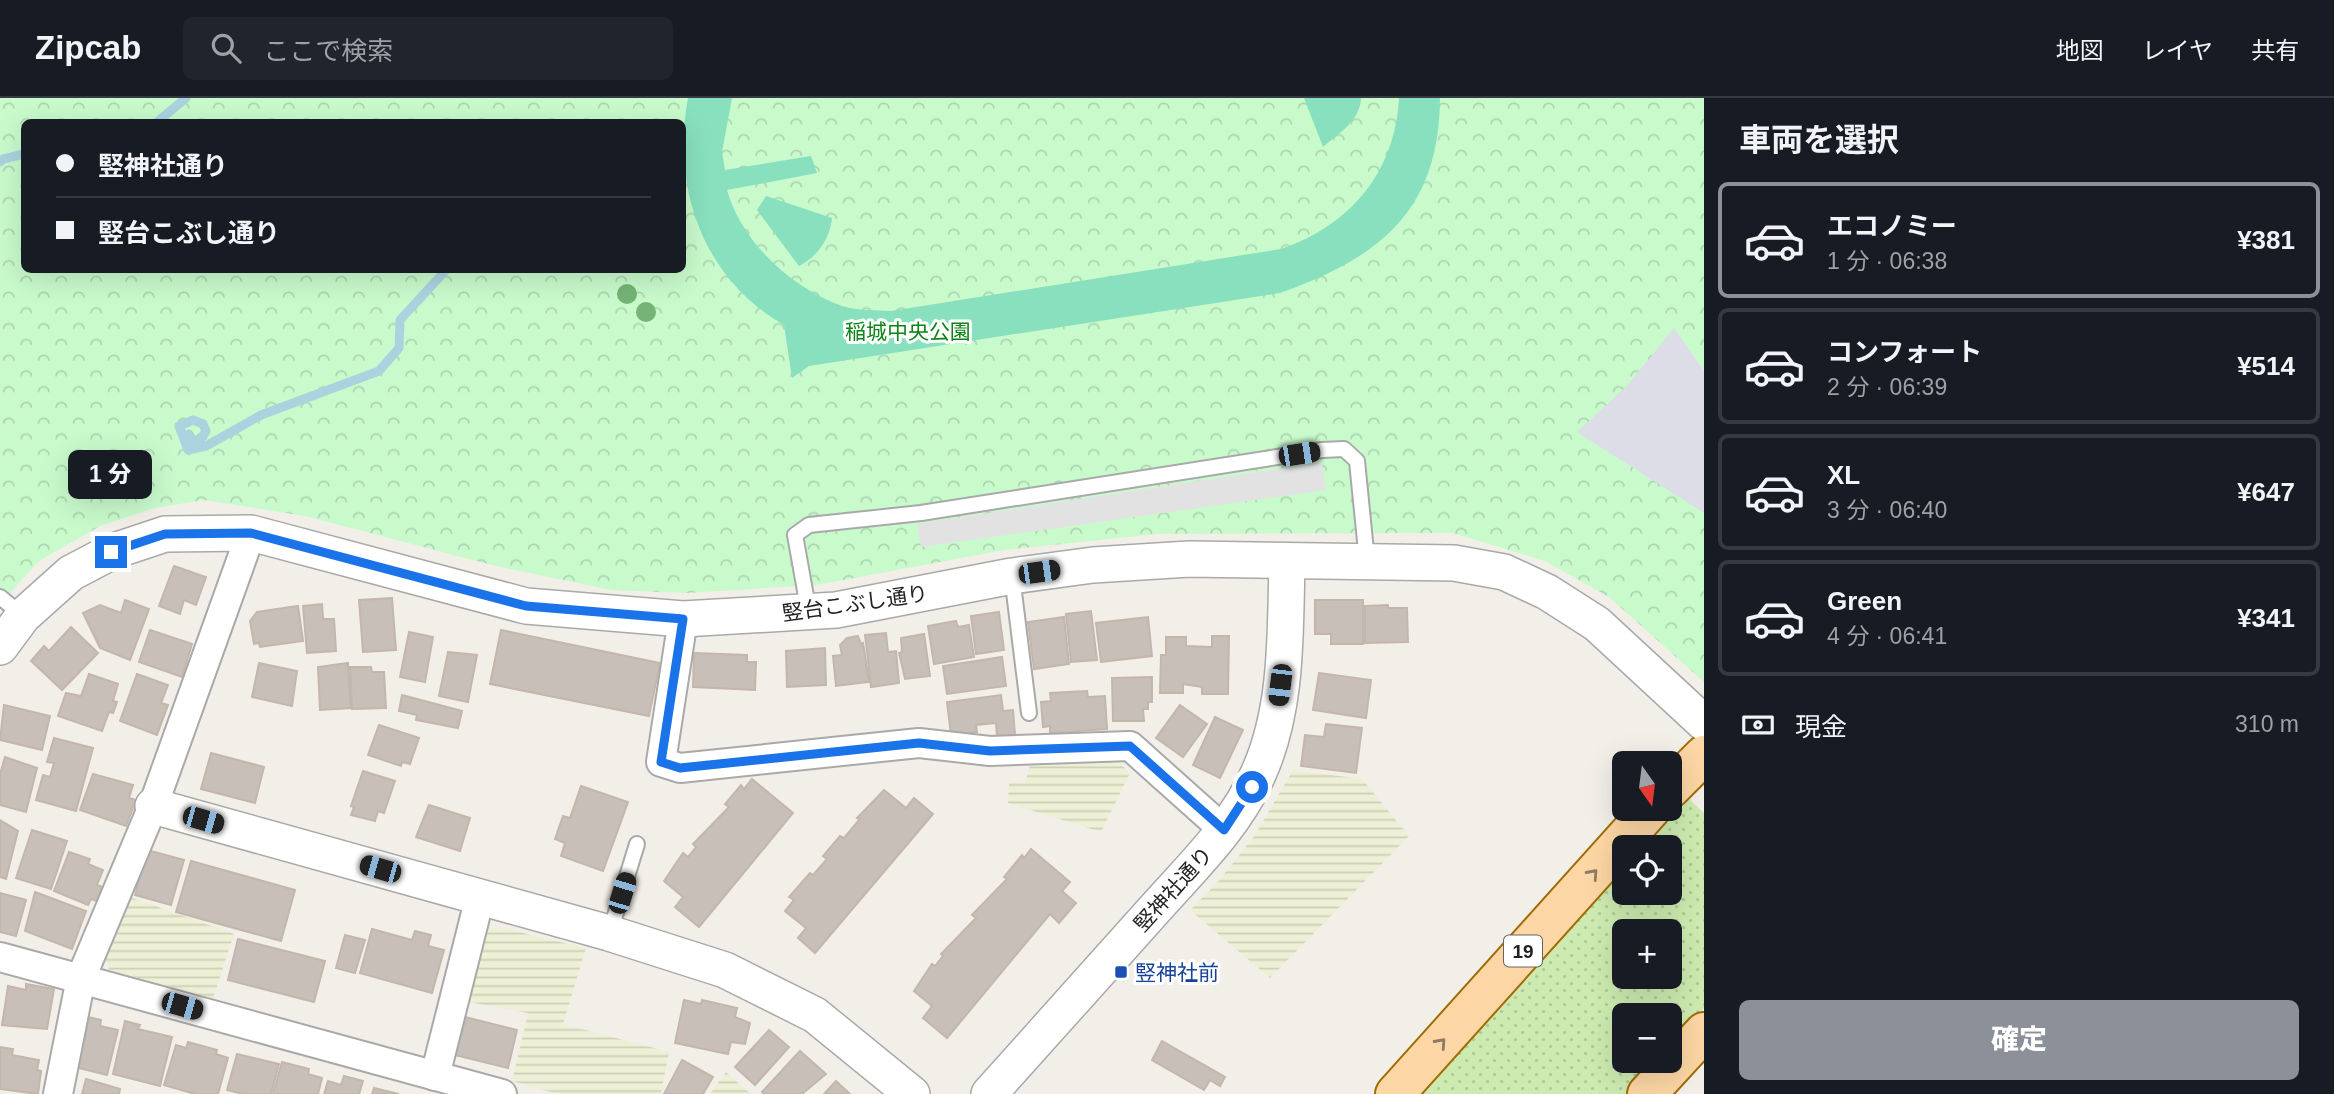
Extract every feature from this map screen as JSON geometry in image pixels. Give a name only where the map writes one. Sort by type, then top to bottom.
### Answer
[{"type":"main road","points":[[1682,777],[1704,755]]},
{"type":"main road","name":"19","points":[[1395,1094],[1640,821]]},
{"type":"main road","points":[[1647,1094],[1704,1032]]},
{"type":"street","name":"竪台こぶし通り","points":[[0,647],[11,606],[111,552],[165,534],[251,533],[526,606],[683,619],[809,613],[1012,576],[1093,565],[1189,559],[1454,563],[1504,572],[1548,592],[1597,624],[1704,723]]},
{"type":"street","points":[[58,1094],[81,978],[153,806],[251,533]]},
{"type":"street","name":"竪神社通り","points":[[989,1094],[1224,830],[1244,803],[1260,771],[1276,723],[1283,666],[1287,562]]},
{"type":"street","points":[[683,619],[661,762],[680,768],[919,743],[990,751],[1130,746],[1224,830]]},
{"type":"street","points":[[153,806],[610,933],[726,970],[815,1015],[912,1094]]},
{"type":"street","points":[[435,1076],[480,897]]},
{"type":"street","points":[[0,957],[502,1094]]},
{"type":"lane","points":[[809,613],[795,535],[809,525],[921,513],[1322,450],[1344,449],[1357,461],[1367,561]]},
{"type":"lane","points":[[1012,576],[1030,713]]},
{"type":"lane","points":[[610,933],[637,844]]},
{"type":"green space","name":"稲城中央公園","points":[[0,98],[1704,98],[1704,682],[1609,597],[1545,561],[1453,533],[1157,534],[1004,550],[817,585],[686,593],[611,590],[496,566],[305,516],[204,500],[155,508],[100,526],[39,561],[0,604]]},
{"type":"green space","points":[[688,98],[732,98],[722,152],[725,170],[811,156],[817,173],[727,190],[734,209],[744,228],[771,261],[805,288],[842,306],[860,310],[891,311],[1281,249],[1328,226],[1365,192],[1389,149],[1396,125],[1399,98],[1440,98],[1437,138],[1429,172],[1415,200],[1397,225],[1374,246],[1316,279],[1280,293],[809,366],[792,378],[784,325],[756,306],[732,283],[699,228],[686,176]]},
{"type":"green space","points":[[1304,98],[1361,98],[1353,120],[1323,147]]},
{"type":"green space","points":[[766,196],[832,218],[829,233],[821,246],[811,258],[799,266],[757,210]]},
{"type":"green space","points":[[1117,761],[1130,773],[1101,832],[1008,803],[1009,783],[1025,783],[1031,762]]},
{"type":"green space","points":[[1293,770],[1362,779],[1409,836],[1270,978],[1190,910],[1217,883],[1255,835]]},
{"type":"green space","points":[[1688,798],[1704,813],[1704,1008],[1682,1033],[1682,1003],[1612,1003],[1612,1073],[1645,1073],[1626,1094],[1419,1094],[1612,881],[1612,905],[1682,905],[1682,835],[1654,835],[1667,821],[1682,821],[1682,805]]},
{"type":"green space","points":[[130,897],[234,934],[213,998],[109,970],[106,959]]},
{"type":"green space","points":[[498,927],[586,948],[563,1024],[669,1052],[661,1094],[558,1094],[512,1081],[528,1013],[469,1002],[483,931]]},
{"type":"green space","points":[[726,1072],[751,1094],[710,1094]]},
{"type":"shaded area","points":[[1674,328],[1704,371],[1704,513],[1577,432],[1627,386]]},
{"type":"shaded area","points":[[1322,462],[1326,490],[921,547],[917,524]]},
{"type":"building","points":[[174,566],[206,577],[196,605],[184,600],[180,614],[159,606]]},
{"type":"building","points":[[392,598],[396,650],[363,652],[359,600]]},
{"type":"building","points":[[125,600],[149,609],[130,660],[100,648],[83,613],[100,605],[121,613]]},
{"type":"building","points":[[1315,600],[1363,600],[1363,644],[1331,644],[1331,634],[1315,634]]},
{"type":"building","points":[[322,604],[323,619],[334,619],[336,651],[307,653],[303,606]]},
{"type":"building","points":[[1388,605],[1388,608],[1407,608],[1408,642],[1365,643],[1365,606]]},
{"type":"building","points":[[298,606],[303,641],[260,647],[259,643],[254,644],[250,621],[257,612]]},
{"type":"building","points":[[1091,611],[1097,660],[1071,662],[1066,614]]},
{"type":"building","points":[[999,612],[1004,650],[976,654],[971,616]]},
{"type":"building","points":[[1064,617],[1069,664],[1034,669],[1028,622]]},
{"type":"building","points":[[1148,617],[1152,656],[1101,662],[1096,623]]},
{"type":"building","points":[[956,621],[958,627],[969,625],[974,657],[934,664],[928,626]]},
{"type":"building","points":[[71,627],[98,653],[62,690],[31,661],[44,646],[49,651]]},
{"type":"building","points":[[150,630],[192,644],[182,677],[139,662]]},
{"type":"building","points":[[501,630],[660,663],[649,716],[490,684]]},
{"type":"building","points":[[409,632],[433,637],[425,682],[400,677]]},
{"type":"building","points":[[886,633],[888,652],[896,651],[899,683],[871,687],[865,635]]},
{"type":"building","points":[[924,634],[930,676],[905,679],[899,653],[902,652],[901,638]]},
{"type":"building","points":[[858,636],[861,644],[863,643],[869,682],[836,686],[833,656],[842,655],[840,645],[847,638]]},
{"type":"building","points":[[1212,636],[1229,636],[1228,694],[1202,694],[1202,687],[1183,684],[1183,693],[1160,693],[1161,655],[1166,655],[1166,637],[1186,637],[1186,646],[1212,647]]},
{"type":"building","points":[[825,648],[826,685],[787,687],[786,651]]},
{"type":"building","points":[[448,652],[477,655],[468,702],[439,696]]},
{"type":"building","points":[[694,653],[747,655],[747,662],[756,662],[755,690],[693,687]]},
{"type":"building","points":[[1002,657],[1006,686],[947,694],[943,666]]},
{"type":"building","points":[[259,663],[297,671],[292,706],[252,697]]},
{"type":"building","points":[[348,663],[351,708],[320,710],[318,667]]},
{"type":"building","points":[[350,667],[371,667],[372,672],[384,672],[386,708],[352,709]]},
{"type":"building","points":[[1319,673],[1371,680],[1366,718],[1313,710]]},
{"type":"building","points":[[89,674],[118,684],[113,701],[117,702],[113,713],[109,712],[102,731],[58,716],[66,693],[81,696]]},
{"type":"building","points":[[137,674],[168,685],[161,703],[168,705],[157,735],[120,721]]},
{"type":"building","points":[[1152,677],[1152,702],[1148,702],[1148,709],[1143,709],[1144,721],[1113,721],[1112,678]]},
{"type":"building","points":[[1087,691],[1088,697],[1105,696],[1107,729],[1050,733],[1050,726],[1043,727],[1041,702],[1051,701],[1050,693]]},
{"type":"building","points":[[402,695],[462,711],[458,728],[416,720],[417,715],[399,711]]},
{"type":"building","points":[[1001,695],[1003,711],[1013,710],[1015,735],[997,737],[996,723],[976,725],[977,732],[951,735],[947,702]]},
{"type":"building","points":[[4,705],[50,716],[42,750],[0,740]]},
{"type":"building","points":[[1180,705],[1207,724],[1183,757],[1156,738]]},
{"type":"building","points":[[1215,717],[1243,730],[1220,778],[1193,765]]},
{"type":"building","points":[[1326,724],[1362,728],[1356,773],[1301,766],[1305,735],[1324,737]]},
{"type":"building","points":[[379,725],[419,738],[410,764],[402,762],[401,766],[368,755]]},
{"type":"building","points":[[54,738],[93,748],[76,811],[36,800],[43,775],[50,777],[54,763],[47,762]]},
{"type":"building","points":[[211,753],[264,767],[255,803],[201,789]]},
{"type":"building","points":[[5,757],[37,768],[26,812],[0,805],[0,774]]},
{"type":"building","points":[[363,771],[395,781],[384,813],[378,811],[375,821],[351,815],[354,807],[351,806]]},
{"type":"building","points":[[93,774],[133,785],[129,798],[136,800],[126,826],[80,810]]},
{"type":"building","points":[[752,779],[793,813],[699,927],[675,907],[683,897],[664,881],[683,853],[688,857],[696,847],[693,844],[729,807],[725,804],[741,785],[744,789]]},
{"type":"building","points":[[581,786],[628,802],[603,871],[561,856],[565,843],[555,839],[563,816],[570,818]]},
{"type":"building","points":[[884,790],[906,808],[914,798],[933,814],[815,953],[798,938],[806,928],[785,911],[794,900],[789,897],[810,873],[813,875],[827,859],[823,856],[840,836],[844,838],[860,819],[857,818]]},
{"type":"building","points":[[429,805],[470,818],[460,851],[416,837]]},
{"type":"building","points":[[0,820],[18,831],[6,879],[0,877]]},
{"type":"building","points":[[32,830],[67,841],[51,889],[16,878]]},
{"type":"building","points":[[1031,849],[1070,882],[1062,891],[1076,903],[1059,923],[1050,914],[947,1038],[923,1018],[932,1006],[914,991],[932,964],[935,966],[943,956],[941,954],[976,918],[972,915],[1007,879],[1004,877],[1022,855],[1024,858]]},
{"type":"building","points":[[147,850],[184,860],[171,905],[135,895]]},
{"type":"building","points":[[69,852],[90,859],[88,864],[103,870],[97,885],[103,887],[97,901],[91,899],[88,905],[54,891]]},
{"type":"building","points":[[191,861],[295,890],[281,941],[176,912]]},
{"type":"building","points":[[35,892],[86,911],[72,949],[25,931]]},
{"type":"building","points":[[0,893],[26,900],[16,936],[0,932]]},
{"type":"building","points":[[372,929],[412,940],[415,931],[431,935],[428,946],[444,950],[432,993],[360,973]]},
{"type":"building","points":[[345,935],[365,940],[355,973],[336,968]]},
{"type":"building","points":[[238,939],[325,961],[314,1002],[228,980]]},
{"type":"building","points":[[26,984],[54,989],[47,1029],[2,1025],[8,986],[26,990]]},
{"type":"building","points":[[684,1000],[701,1004],[702,1000],[737,1008],[735,1017],[750,1023],[745,1044],[731,1042],[728,1054],[675,1043]]},
{"type":"building","points":[[88,1017],[101,1020],[100,1026],[118,1030],[107,1075],[75,1067]]},
{"type":"building","points":[[465,1017],[517,1030],[508,1068],[455,1055]]},
{"type":"building","points":[[125,1021],[140,1025],[138,1029],[172,1037],[160,1086],[113,1074]]},
{"type":"building","points":[[769,1030],[789,1047],[755,1085],[735,1067]]},
{"type":"building","points":[[1162,1041],[1225,1077],[1220,1086],[1210,1080],[1204,1090],[1152,1060]]},
{"type":"building","points":[[188,1042],[217,1050],[216,1054],[228,1058],[218,1094],[195,1094],[164,1085],[176,1045],[186,1048]]},
{"type":"building","points":[[0,1047],[13,1049],[12,1055],[39,1060],[37,1070],[41,1071],[38,1094],[0,1089]]},
{"type":"building","points":[[800,1051],[826,1074],[802,1094],[764,1094],[762,1092]]},
{"type":"building","points":[[237,1054],[279,1064],[271,1094],[243,1094],[227,1090]]},
{"type":"building","points":[[682,1060],[713,1077],[703,1094],[664,1094]]},
{"type":"building","points":[[282,1062],[309,1069],[308,1074],[322,1078],[318,1094],[273,1094]]},
{"type":"building","points":[[344,1076],[363,1081],[359,1094],[324,1094],[328,1081],[341,1085]]},
{"type":"building","points":[[86,1079],[120,1089],[119,1094],[82,1094]]},
{"type":"building","points":[[836,1081],[850,1094],[824,1094]]},
{"type":"building","points":[[374,1088],[399,1094],[372,1094]]},
{"type":"waterway","points":[[161,119],[186,98]]},
{"type":"waterway","points":[[0,162],[21,155]]},
{"type":"waterway","points":[[189,434],[193,441],[201,439],[206,431],[203,424],[193,420],[179,426],[188,450],[206,446],[261,415],[379,371],[399,348],[400,320],[443,273]]},
{"type":"place","name":"竪神社前","points":[[1121,972]]},
{"type":"route","points":[[111,552],[165,534],[251,533],[526,606],[683,619],[661,762],[680,768],[919,743],[990,751],[1130,746],[1224,830],[1252,787]]}]
